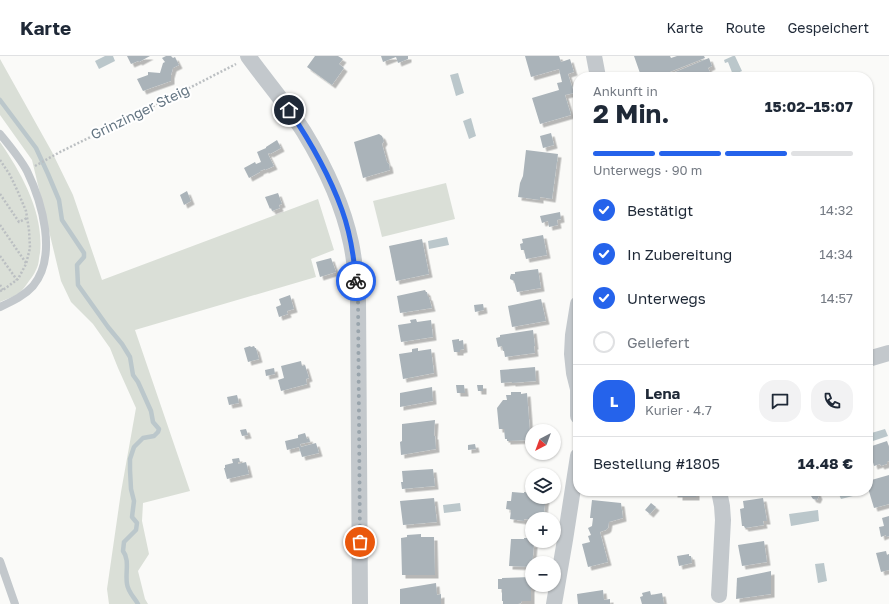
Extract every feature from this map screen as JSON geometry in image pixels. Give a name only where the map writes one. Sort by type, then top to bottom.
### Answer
[{"type":"street","points":[[594,56],[597,72]]},
{"type":"street","points":[[252,57],[282,99],[316,153],[342,210],[351,243],[358,298],[360,604]]},
{"type":"street","points":[[573,335],[573,364]]},
{"type":"street","points":[[873,358],[889,353]]},
{"type":"street","points":[[554,604],[573,488]]},
{"type":"street","points":[[719,595],[724,520],[720,496]]},
{"type":"lane","points":[[0,134],[26,170],[38,197],[46,237],[46,251],[42,270],[34,285],[18,299],[0,307]]},
{"type":"lane","points":[[0,560],[15,604]]},
{"type":"path","name":"Grinzinger Steig","points":[[32,168],[51,157],[252,57]]},
{"type":"path","points":[[0,160],[1,164],[10,175],[26,211],[30,248],[26,264],[17,280],[2,291],[0,285]]},
{"type":"path","points":[[0,194],[19,222],[27,218]]},
{"type":"path","points":[[0,225],[26,264]]},
{"type":"path","points":[[0,256],[17,280]]},
{"type":"shaded area","points":[[105,56],[113,56],[115,61],[99,69],[95,61]]},
{"type":"shaded area","points":[[735,56],[742,71],[732,72],[728,62],[725,63],[724,60]]},
{"type":"shaded area","points":[[0,59],[52,152],[73,195],[102,280],[318,199],[334,250],[311,259],[316,277],[135,330],[190,491],[143,503],[142,521],[149,554],[138,571],[145,599],[148,604],[109,604],[107,589],[121,492],[136,408],[110,348],[93,324],[71,302],[61,281],[32,160],[0,115]]},
{"type":"shaded area","points":[[458,73],[464,93],[456,96],[450,75]]},
{"type":"shaded area","points":[[471,118],[476,136],[469,139],[463,121]]},
{"type":"shaded area","points":[[0,142],[16,167],[30,194],[39,223],[40,253],[36,269],[23,289],[12,297],[0,302]]},
{"type":"shaded area","points":[[446,183],[455,219],[382,237],[373,201]]},
{"type":"shaded area","points":[[447,237],[449,245],[429,249],[428,241]]},
{"type":"shaded area","points":[[885,429],[888,436],[873,441],[873,433]]},
{"type":"shaded area","points":[[840,496],[853,496],[841,499]]},
{"type":"shaded area","points":[[460,503],[461,511],[444,513],[443,505]]},
{"type":"shaded area","points":[[818,510],[819,521],[791,526],[789,514]]},
{"type":"shaded area","points":[[824,563],[827,581],[818,583],[815,564]]},
{"type":"building","points":[[127,56],[150,56],[139,62],[138,61],[131,64]]},
{"type":"building","points":[[171,56],[173,58],[175,57],[179,65],[173,68],[171,81],[143,91],[137,79],[148,75],[148,72],[160,73],[163,63],[165,62],[162,58]]},
{"type":"building","points":[[315,56],[338,56],[343,59],[339,64],[344,68],[332,85],[307,67]]},
{"type":"building","points":[[381,56],[408,56],[408,59],[398,63],[396,57],[383,62]]},
{"type":"building","points":[[525,56],[559,56],[561,62],[570,59],[574,72],[568,74],[573,93],[565,95],[571,115],[540,124],[532,98],[559,90],[557,83],[562,82],[559,69],[531,77]]},
{"type":"building","points":[[634,56],[670,56],[671,58],[677,56],[704,56],[705,58],[670,72],[640,72]]},
{"type":"building","points":[[709,58],[712,66],[708,68],[710,72],[675,72]]},
{"type":"building","points":[[551,133],[554,145],[543,148],[540,136]]},
{"type":"building","points":[[379,134],[382,136],[384,141],[382,144],[390,170],[363,178],[354,142]]},
{"type":"building","points":[[277,140],[281,148],[268,154],[274,166],[260,171],[249,178],[244,168],[255,162],[256,164],[261,162],[257,152],[266,148]]},
{"type":"building","points":[[526,150],[558,154],[552,199],[540,197],[540,200],[518,197],[520,183],[523,176]]},
{"type":"building","points":[[187,191],[191,201],[184,205],[180,195]]},
{"type":"building","points":[[278,193],[282,204],[279,205],[280,208],[272,211],[265,197]]},
{"type":"building","points":[[560,212],[561,219],[557,220],[558,225],[549,227],[548,221],[542,223],[540,216]]},
{"type":"building","points":[[543,235],[547,255],[526,259],[524,250],[521,250],[520,244],[523,243],[522,239]]},
{"type":"building","points":[[422,239],[429,274],[396,281],[389,246]]},
{"type":"building","points":[[331,258],[336,272],[320,277],[316,262]]},
{"type":"building","points":[[538,269],[541,288],[517,292],[514,281],[510,279],[511,274],[515,274],[515,272]]},
{"type":"building","points":[[425,290],[432,308],[400,313],[397,296]]},
{"type":"building","points":[[290,295],[294,309],[287,311],[288,314],[279,317],[276,307],[281,305],[279,299]]},
{"type":"building","points":[[541,299],[546,321],[512,327],[508,306]]},
{"type":"building","points":[[483,304],[484,310],[475,312],[474,305]]},
{"type":"building","points":[[416,319],[417,322],[431,320],[433,337],[401,342],[398,325],[411,323],[410,320]]},
{"type":"building","points":[[533,330],[535,353],[505,357],[502,346],[498,347],[496,338],[500,337],[500,335]]},
{"type":"building","points":[[459,339],[459,341],[463,340],[464,349],[460,350],[460,352],[454,352],[452,340]]},
{"type":"building","points":[[254,346],[256,348],[259,359],[248,362],[244,348]]},
{"type":"building","points":[[418,348],[418,351],[431,349],[434,373],[403,379],[399,354],[412,352],[412,349]]},
{"type":"building","points":[[301,361],[302,366],[305,365],[309,378],[306,379],[307,384],[281,391],[278,380],[284,378],[281,366]]},
{"type":"building","points":[[535,367],[536,381],[501,383],[500,370]]},
{"type":"building","points":[[274,368],[275,374],[266,376],[265,370]]},
{"type":"building","points":[[456,385],[464,385],[465,393],[457,393]]},
{"type":"building","points":[[477,385],[483,385],[483,391],[478,391]]},
{"type":"building","points":[[432,387],[433,401],[400,407],[400,393]]},
{"type":"building","points":[[511,392],[521,392],[521,394],[527,393],[529,424],[525,424],[525,440],[507,441],[507,439],[505,439],[504,429],[499,429],[497,408],[503,400],[507,400],[506,395],[511,395]]},
{"type":"building","points":[[237,395],[239,403],[229,405],[227,397]]},
{"type":"building","points":[[435,420],[434,436],[436,449],[401,455],[400,442],[402,441],[402,424]]},
{"type":"building","points":[[246,429],[248,435],[242,436],[240,430]]},
{"type":"building","points":[[305,433],[310,442],[300,444],[301,447],[316,443],[319,453],[302,457],[299,447],[287,450],[285,441],[298,438],[298,435]]},
{"type":"building","points":[[887,441],[889,447],[889,461],[887,464],[874,466],[873,446]]},
{"type":"building","points":[[475,444],[476,449],[468,450],[468,445]]},
{"type":"building","points":[[239,458],[240,462],[238,462],[238,464],[246,462],[249,474],[227,479],[224,468],[225,465],[233,463],[232,459]]},
{"type":"building","points":[[433,469],[435,486],[402,489],[402,471]]},
{"type":"building","points":[[889,475],[889,504],[874,508],[870,496],[873,496],[873,480]]},
{"type":"building","points":[[512,492],[525,492],[525,504],[545,504],[544,512],[525,512],[524,521],[510,519],[511,510],[506,509],[507,501],[511,501]]},
{"type":"building","points":[[679,496],[696,496],[696,497]]},
{"type":"building","points":[[811,496],[819,496],[817,500],[813,499]]},
{"type":"building","points":[[434,498],[437,522],[403,525],[400,501]]},
{"type":"building","points":[[763,498],[767,521],[763,521],[764,525],[745,528],[742,526],[740,509],[744,508],[743,501]]},
{"type":"building","points":[[592,500],[621,503],[623,518],[609,522],[608,528],[600,532],[608,562],[588,567],[582,544],[590,542],[588,536],[591,535],[588,528],[592,526],[593,518],[590,518]]},
{"type":"building","points":[[651,503],[656,507],[650,514],[645,510]]},
{"type":"building","points":[[889,516],[889,536],[886,537],[886,535],[881,537],[879,527],[884,526],[882,518]]},
{"type":"building","points":[[421,534],[421,537],[434,537],[435,575],[402,575],[401,538],[407,537],[407,535]]},
{"type":"building","points":[[525,538],[525,548],[534,548],[533,556],[525,556],[525,567],[509,566],[511,539]]},
{"type":"building","points":[[764,541],[767,562],[742,566],[738,545]]},
{"type":"building","points":[[886,551],[887,555],[889,554],[889,570],[881,572],[876,553]]},
{"type":"building","points":[[689,554],[689,556],[691,556],[692,563],[679,566],[677,556]]},
{"type":"building","points":[[771,571],[771,594],[736,599],[737,578]]},
{"type":"building","points":[[525,577],[525,592],[531,592],[531,601],[522,601],[518,604],[503,604],[502,589],[498,589],[498,579]]},
{"type":"building","points":[[436,583],[437,595],[441,594],[441,604],[400,604],[400,589]]},
{"type":"building","points":[[603,590],[604,600],[610,599],[610,604],[578,604],[577,594]]},
{"type":"building","points":[[650,591],[651,595],[662,593],[664,604],[642,604],[640,597],[643,596],[642,593]]},
{"type":"waterway","points":[[0,100],[36,148],[59,200],[62,220],[84,253],[84,257],[77,265],[78,285],[130,357],[133,375],[138,382],[151,411],[153,422],[159,429],[154,436],[143,438],[134,447],[130,459],[131,489],[134,501],[132,517],[137,523],[136,530],[124,542],[123,551],[126,558],[128,587],[138,604]]},
{"type":"way so far","points":[[356,281],[358,298],[360,542]]},
{"type":"route","points":[[289,110],[316,153],[342,210],[351,243],[356,281]]}]
